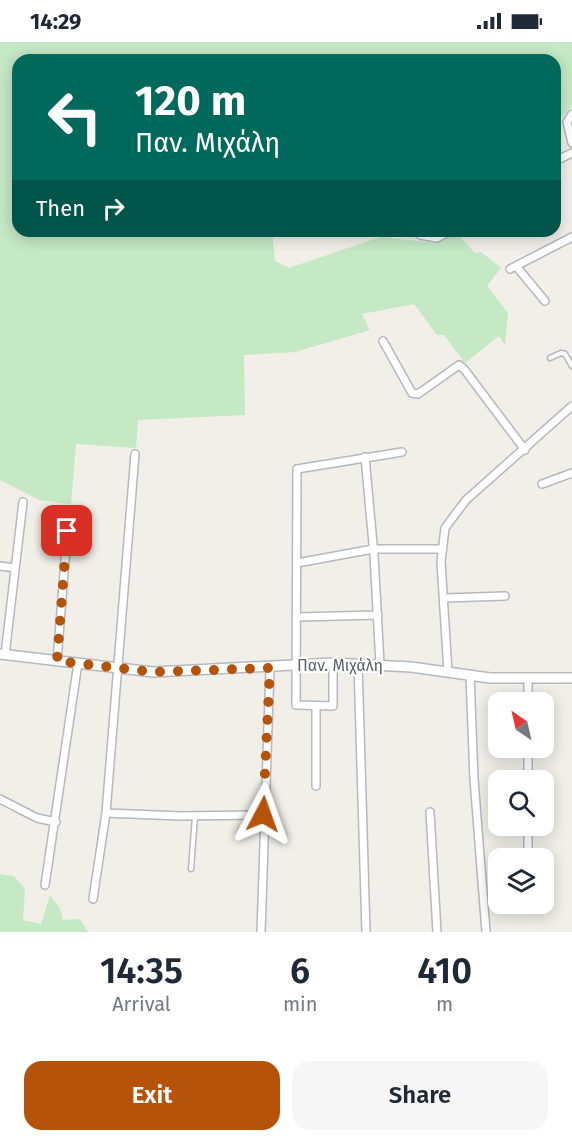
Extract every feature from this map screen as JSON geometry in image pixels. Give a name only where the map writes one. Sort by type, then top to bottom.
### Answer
[{"type":"street","points":[[572,114],[567,122],[572,143]]},
{"type":"street","points":[[545,301],[513,268],[572,237]]},
{"type":"street","points":[[383,341],[412,393],[418,394],[459,365],[525,450]]},
{"type":"street","points":[[448,672],[441,549],[445,528],[454,513],[481,486],[525,450],[572,406]]},
{"type":"street","points":[[333,663],[333,706],[296,705],[297,469],[402,452]]},
{"type":"street","points":[[93,898],[106,813],[135,454]]},
{"type":"street","points":[[365,457],[380,664]]},
{"type":"street","points":[[542,484],[572,473]]},
{"type":"street","points":[[2,654],[23,502]]},
{"type":"street","points":[[57,661],[69,510]]},
{"type":"street","points":[[297,563],[373,549],[441,549]]},
{"type":"street","points":[[0,566],[15,568]]},
{"type":"street","points":[[445,598],[505,596]]},
{"type":"street","points":[[298,617],[378,615]]},
{"type":"street","name":"Παν. Μιχάλη","points":[[2,654],[117,669],[159,672],[333,663],[380,664],[470,675],[528,679],[572,678]]},
{"type":"street","points":[[45,885],[78,663]]},
{"type":"street","points":[[358,664],[366,932]]},
{"type":"street","points":[[261,932],[263,814],[270,668]]},
{"type":"street","points":[[470,675],[474,778],[486,932]]},
{"type":"street","points":[[528,679],[528,692]]},
{"type":"street","points":[[316,706],[316,786]]},
{"type":"street","points":[[0,799],[37,818],[56,822]]},
{"type":"street","points":[[106,813],[263,814]]},
{"type":"street","points":[[430,813],[437,932]]},
{"type":"lane","points":[[550,358],[561,353],[565,354],[572,366]]},
{"type":"lane","points":[[191,869],[195,815]]},
{"type":"green space","points":[[0,42],[572,42],[572,105],[561,118],[561,54],[12,54],[12,237],[273,237],[275,261],[289,268],[381,237],[436,243],[448,237],[460,237],[475,253],[481,252],[501,268],[487,286],[508,313],[505,345],[499,336],[465,363],[444,335],[437,335],[414,304],[362,314],[370,330],[295,352],[244,355],[245,415],[138,420],[136,448],[76,444],[71,504],[39,500],[0,480]]},
{"type":"green space","points":[[0,874],[14,876],[25,889],[23,920],[41,924],[50,895],[60,908],[63,920],[80,919],[88,932],[0,932]]},
{"type":"route","points":[[67,531],[57,661],[153,672],[270,668],[263,814]]}]
